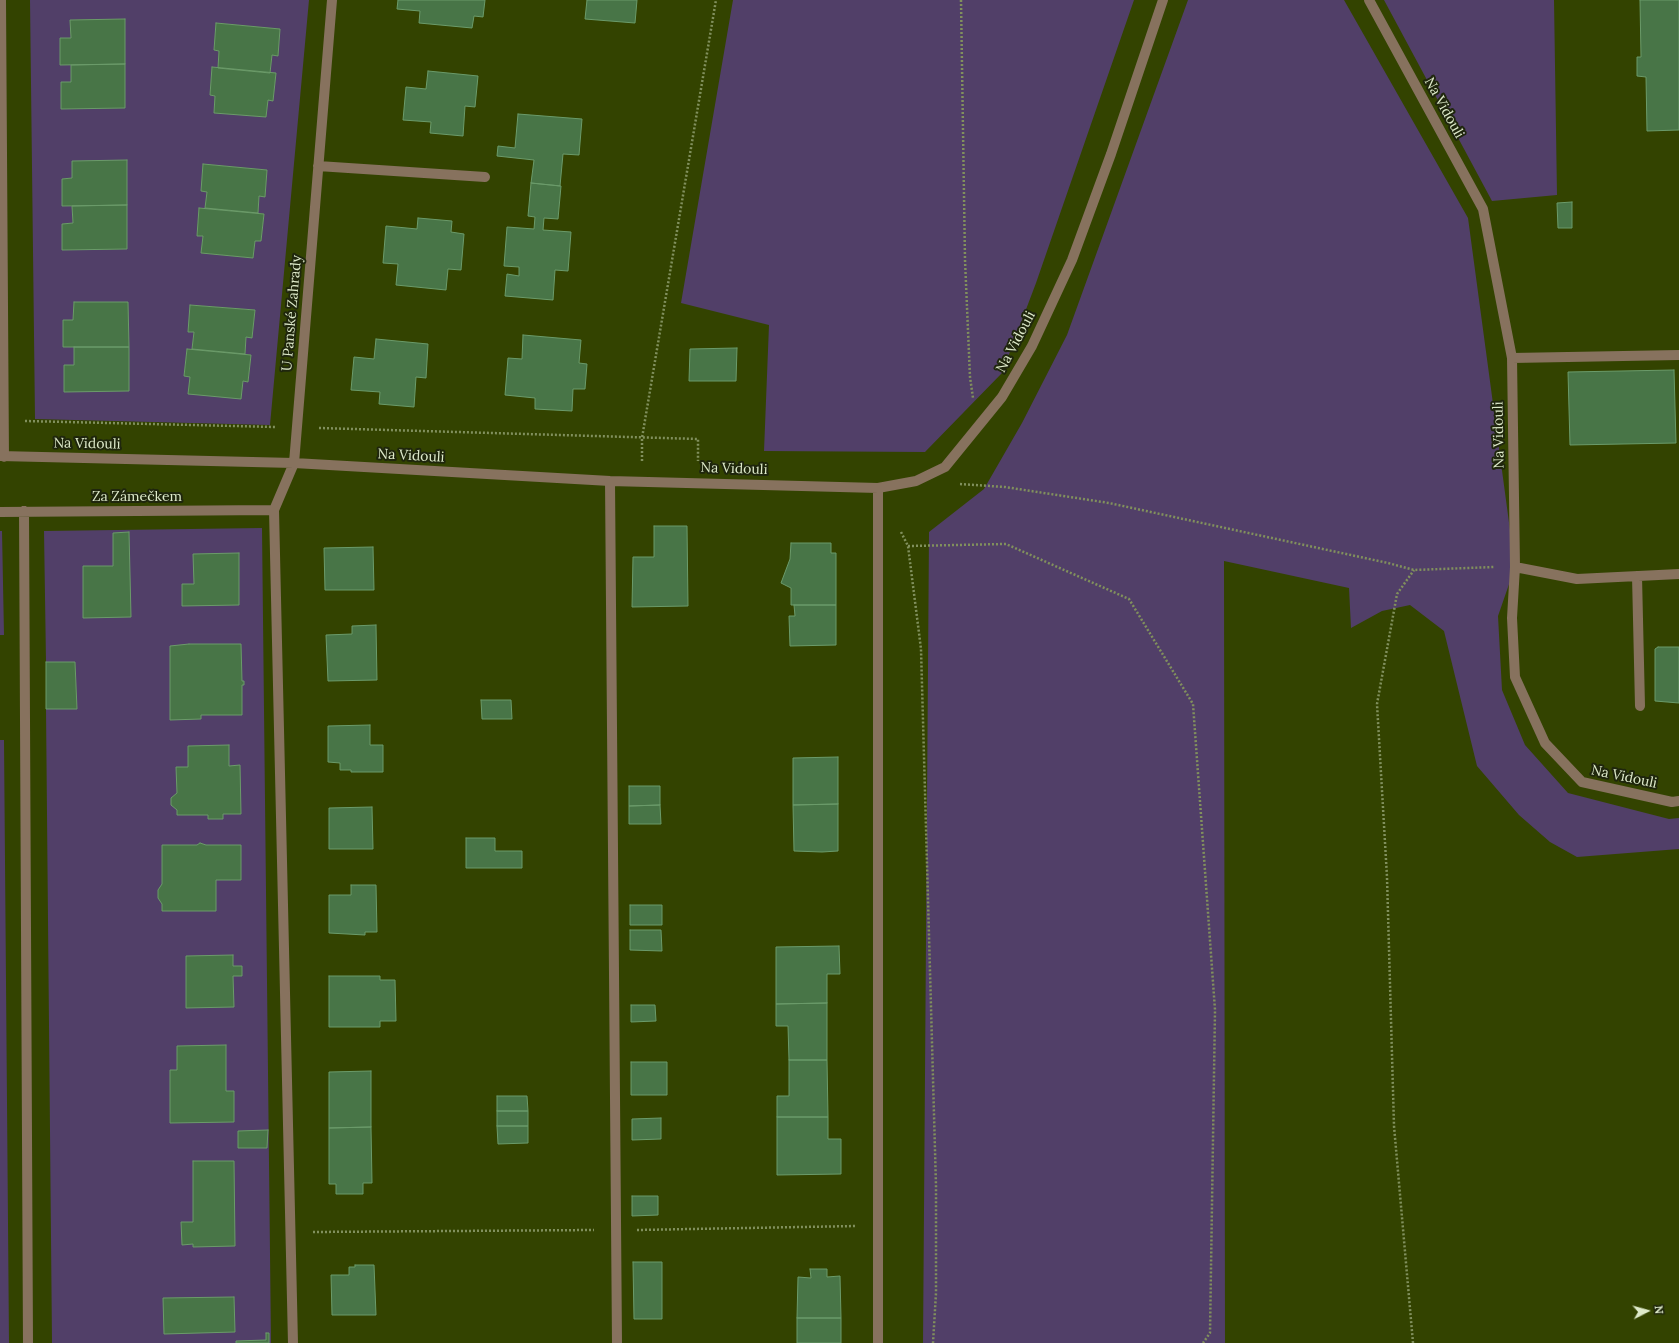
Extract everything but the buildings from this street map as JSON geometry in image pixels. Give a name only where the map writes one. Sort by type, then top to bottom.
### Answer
[{"type":"street","points":[[1,0],[4,420],[2,457]]},
{"type":"street","name":"U Panské Zahrady","points":[[274,510],[294,463],[332,0]]},
{"type":"street","name":"Na Vidouli","points":[[2,457],[294,463],[610,481],[698,482],[878,488],[916,481],[945,466],[1002,397],[1032,346],[1072,260],[1111,154],[1162,0]]},
{"type":"street","name":"Na Vidouli","points":[[1369,0],[1483,209],[1512,358],[1514,567],[1512,618],[1516,677],[1545,743],[1582,782],[1672,802],[1679,801]]},
{"type":"street","points":[[318,166],[485,177]]},
{"type":"street","points":[[1512,358],[1679,355]]},
{"type":"street","points":[[610,481],[617,1343]]},
{"type":"street","points":[[878,488],[878,1343]]},
{"type":"street","points":[[274,510],[293,1343]]},
{"type":"street","name":"Za Zámečkem","points":[[0,512],[274,510]]},
{"type":"street","points":[[24,511],[28,1343]]},
{"type":"street","points":[[1514,567],[1577,579],[1679,574]]},
{"type":"street","points":[[1637,576],[1640,706]]},
{"type":"path","points":[[642,481],[642,438],[716,0]]},
{"type":"path","points":[[962,0],[965,260],[970,377],[977,428]]},
{"type":"path","points":[[4,420],[698,439],[698,482]]},
{"type":"path","points":[[945,466],[956,484],[1005,487],[1109,503],[1388,563],[1414,570],[1514,567]]},
{"type":"path","points":[[898,527],[908,546],[921,649],[936,1186],[936,1293],[933,1343]]},
{"type":"path","points":[[908,546],[1006,544],[1129,599],[1193,704],[1215,1010],[1210,1333],[1203,1343]]},
{"type":"path","points":[[1413,1343],[1394,1126],[1387,877],[1377,704],[1396,594],[1414,570]]},
{"type":"path","points":[[291,1232],[616,1230],[878,1226]]},
{"type":"shaded area","points":[[30,0],[309,0],[270,425],[35,419]],"holes":[[[125,19],[125,108],[61,109],[61,82],[71,82],[71,65],[60,38],[71,38],[70,20]],[[216,23],[280,29],[278,56],[272,55],[270,73],[276,73],[273,100],[268,100],[266,117],[214,112],[215,96],[210,94],[212,68],[218,68],[219,51],[214,50]],[[126,161],[127,249],[62,250],[62,224],[73,223],[72,206],[62,206],[62,179],[72,178]],[[203,164],[267,170],[265,197],[259,196],[258,213],[264,214],[261,241],[255,241],[253,258],[201,253],[203,236],[197,235],[199,208],[205,208],[207,192],[201,191]],[[74,302],[128,302],[129,391],[64,391],[64,365],[74,365],[74,347],[63,347],[63,321],[73,320]],[[191,305],[255,310],[252,337],[246,337],[245,354],[251,355],[248,382],[243,381],[188,394],[190,377],[184,376],[187,349],[192,349],[194,332],[188,332]]]},
{"type":"shaded area","points":[[733,0],[1134,0],[1036,283],[1002,373],[925,452],[764,451],[769,325],[681,303]]},
{"type":"shaded area","points":[[1188,0],[1344,0],[1468,218],[1515,567],[1498,616],[1502,690],[1525,745],[1568,793],[1669,819],[1679,818],[1679,849],[1577,857],[1550,842],[1519,815],[1477,766],[1444,631],[1410,605],[1382,611],[1351,628],[1349,588],[1224,561],[1225,1343],[923,1343],[929,532],[984,489],[1022,423],[1067,335]]},
{"type":"shaded area","points":[[1384,0],[1554,0],[1557,195],[1492,201]]},
{"type":"shaded area","points":[[262,528],[271,1343],[52,1343],[46,709],[77,708],[75,662],[46,662],[44,531]]},
{"type":"shaded area","points":[[0,531],[2,531],[4,635],[0,635]]},
{"type":"shaded area","points":[[0,740],[4,740],[9,1343],[0,1343]]}]
